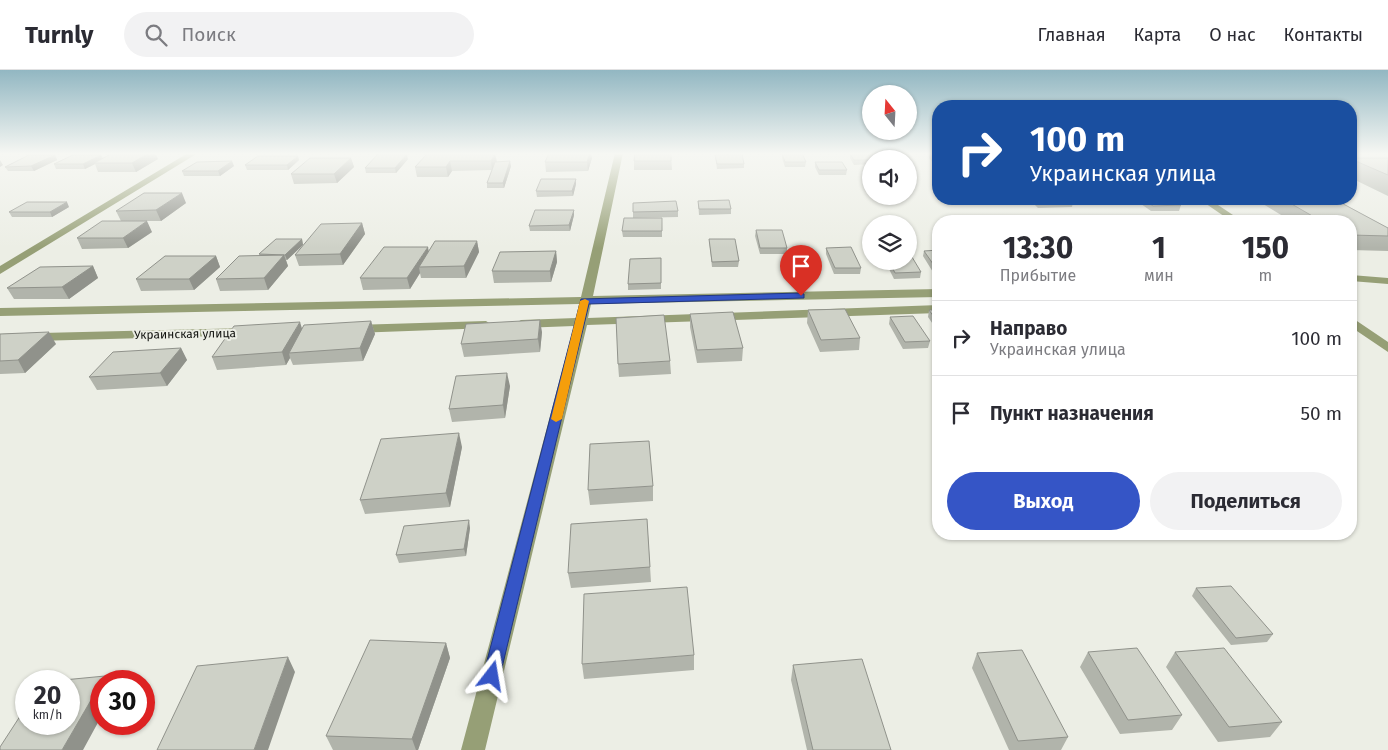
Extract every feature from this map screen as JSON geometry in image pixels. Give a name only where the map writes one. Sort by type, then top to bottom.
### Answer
[{"type":"street","points":[[0,271],[142,185]]},
{"type":"street","points":[[473,750],[581,322],[612,185]]},
{"type":"street","points":[[1212,205],[1228,215]]},
{"type":"street","points":[[1357,278],[1388,281]]},
{"type":"street","name":"Украинская улица","points":[[0,312],[932,293]]},
{"type":"street","points":[[342,329],[581,322],[836,310],[932,309]]},
{"type":"street","points":[[1357,326],[1388,348]]},
{"type":"street","name":"Украинская улица","points":[[0,338],[263,332]]},
{"type":"building","points":[[539,185],[574,185],[572,191],[536,191]]},
{"type":"building","points":[[144,193],[182,193],[156,210],[116,211]]},
{"type":"building","points":[[729,200],[731,209],[699,209],[698,201]]},
{"type":"building","points":[[676,201],[678,211],[633,212],[633,203]]},
{"type":"building","points":[[27,202],[67,202],[50,212],[9,212]]},
{"type":"building","points":[[1293,205],[1345,205],[1388,228],[1388,236],[1357,235],[1357,215],[1311,215]]},
{"type":"building","points":[[535,210],[574,210],[569,225],[529,226]]},
{"type":"building","points":[[624,218],[662,218],[662,231],[622,231]]},
{"type":"building","points":[[102,221],[147,221],[123,238],[77,238]]},
{"type":"building","points":[[362,223],[340,254],[295,255],[321,224]]},
{"type":"building","points":[[756,230],[782,230],[787,248],[760,248]]},
{"type":"building","points":[[276,239],[302,239],[285,255],[259,254]]},
{"type":"building","points":[[709,239],[735,239],[739,261],[712,262]]},
{"type":"building","points":[[435,241],[477,241],[464,266],[419,267]]},
{"type":"building","points":[[384,247],[428,247],[407,278],[360,278]]},
{"type":"building","points":[[851,247],[861,268],[835,268],[826,248]]},
{"type":"building","points":[[932,250],[932,262],[924,251]]},
{"type":"building","points":[[556,251],[550,271],[492,271],[500,252]]},
{"type":"building","points":[[284,255],[264,278],[216,279],[239,256]]},
{"type":"building","points":[[165,256],[216,256],[189,279],[136,279]]},
{"type":"building","points":[[661,258],[661,283],[628,284],[630,259]]},
{"type":"building","points":[[917,265],[921,272],[895,273],[894,270],[917,270]]},
{"type":"building","points":[[93,266],[62,287],[7,288],[40,267]]},
{"type":"building","points":[[845,309],[860,338],[821,340],[808,310]]},
{"type":"building","points":[[733,312],[743,348],[697,350],[690,314]]},
{"type":"building","points":[[664,315],[670,361],[618,364],[616,318]]},
{"type":"building","points":[[913,316],[930,341],[905,342],[890,317]]},
{"type":"building","points":[[540,320],[538,339],[461,344],[466,324]]},
{"type":"building","points":[[371,321],[360,348],[289,353],[304,325]]},
{"type":"building","points":[[300,322],[282,352],[212,357],[234,326]]},
{"type":"building","points":[[49,332],[18,360],[0,361],[0,334]]},
{"type":"building","points":[[181,348],[160,373],[89,377],[113,352]]},
{"type":"building","points":[[507,373],[503,405],[449,409],[456,376]]},
{"type":"building","points":[[459,433],[446,493],[360,500],[381,439]]},
{"type":"building","points":[[649,441],[653,486],[588,490],[590,444]]},
{"type":"building","points":[[647,519],[650,567],[568,573],[571,524]]},
{"type":"building","points":[[469,520],[464,549],[396,555],[404,526]]},
{"type":"building","points":[[1231,586],[1273,634],[1236,638],[1196,588]]},
{"type":"building","points":[[687,587],[694,655],[582,664],[584,594]]},
{"type":"building","points":[[370,640],[446,643],[412,739],[326,736]]},
{"type":"building","points":[[1137,648],[1182,715],[1128,720],[1088,652]]},
{"type":"building","points":[[1224,648],[1282,722],[1229,727],[1175,652]]},
{"type":"building","points":[[1022,650],[1068,737],[1018,741],[977,653]]},
{"type":"building","points":[[288,657],[254,750],[157,750],[197,666]]},
{"type":"building","points":[[862,659],[891,750],[813,750],[793,665]]},
{"type":"building","points":[[90,677],[90,702],[80,719],[80,678]]},
{"type":"building","points":[[15,724],[15,735],[71,735],[62,750],[0,750]]},
{"type":"slow traffic","points":[[556,419],[585,301]]},
{"type":"route","points":[[492,676],[585,301],[801,296]]}]
